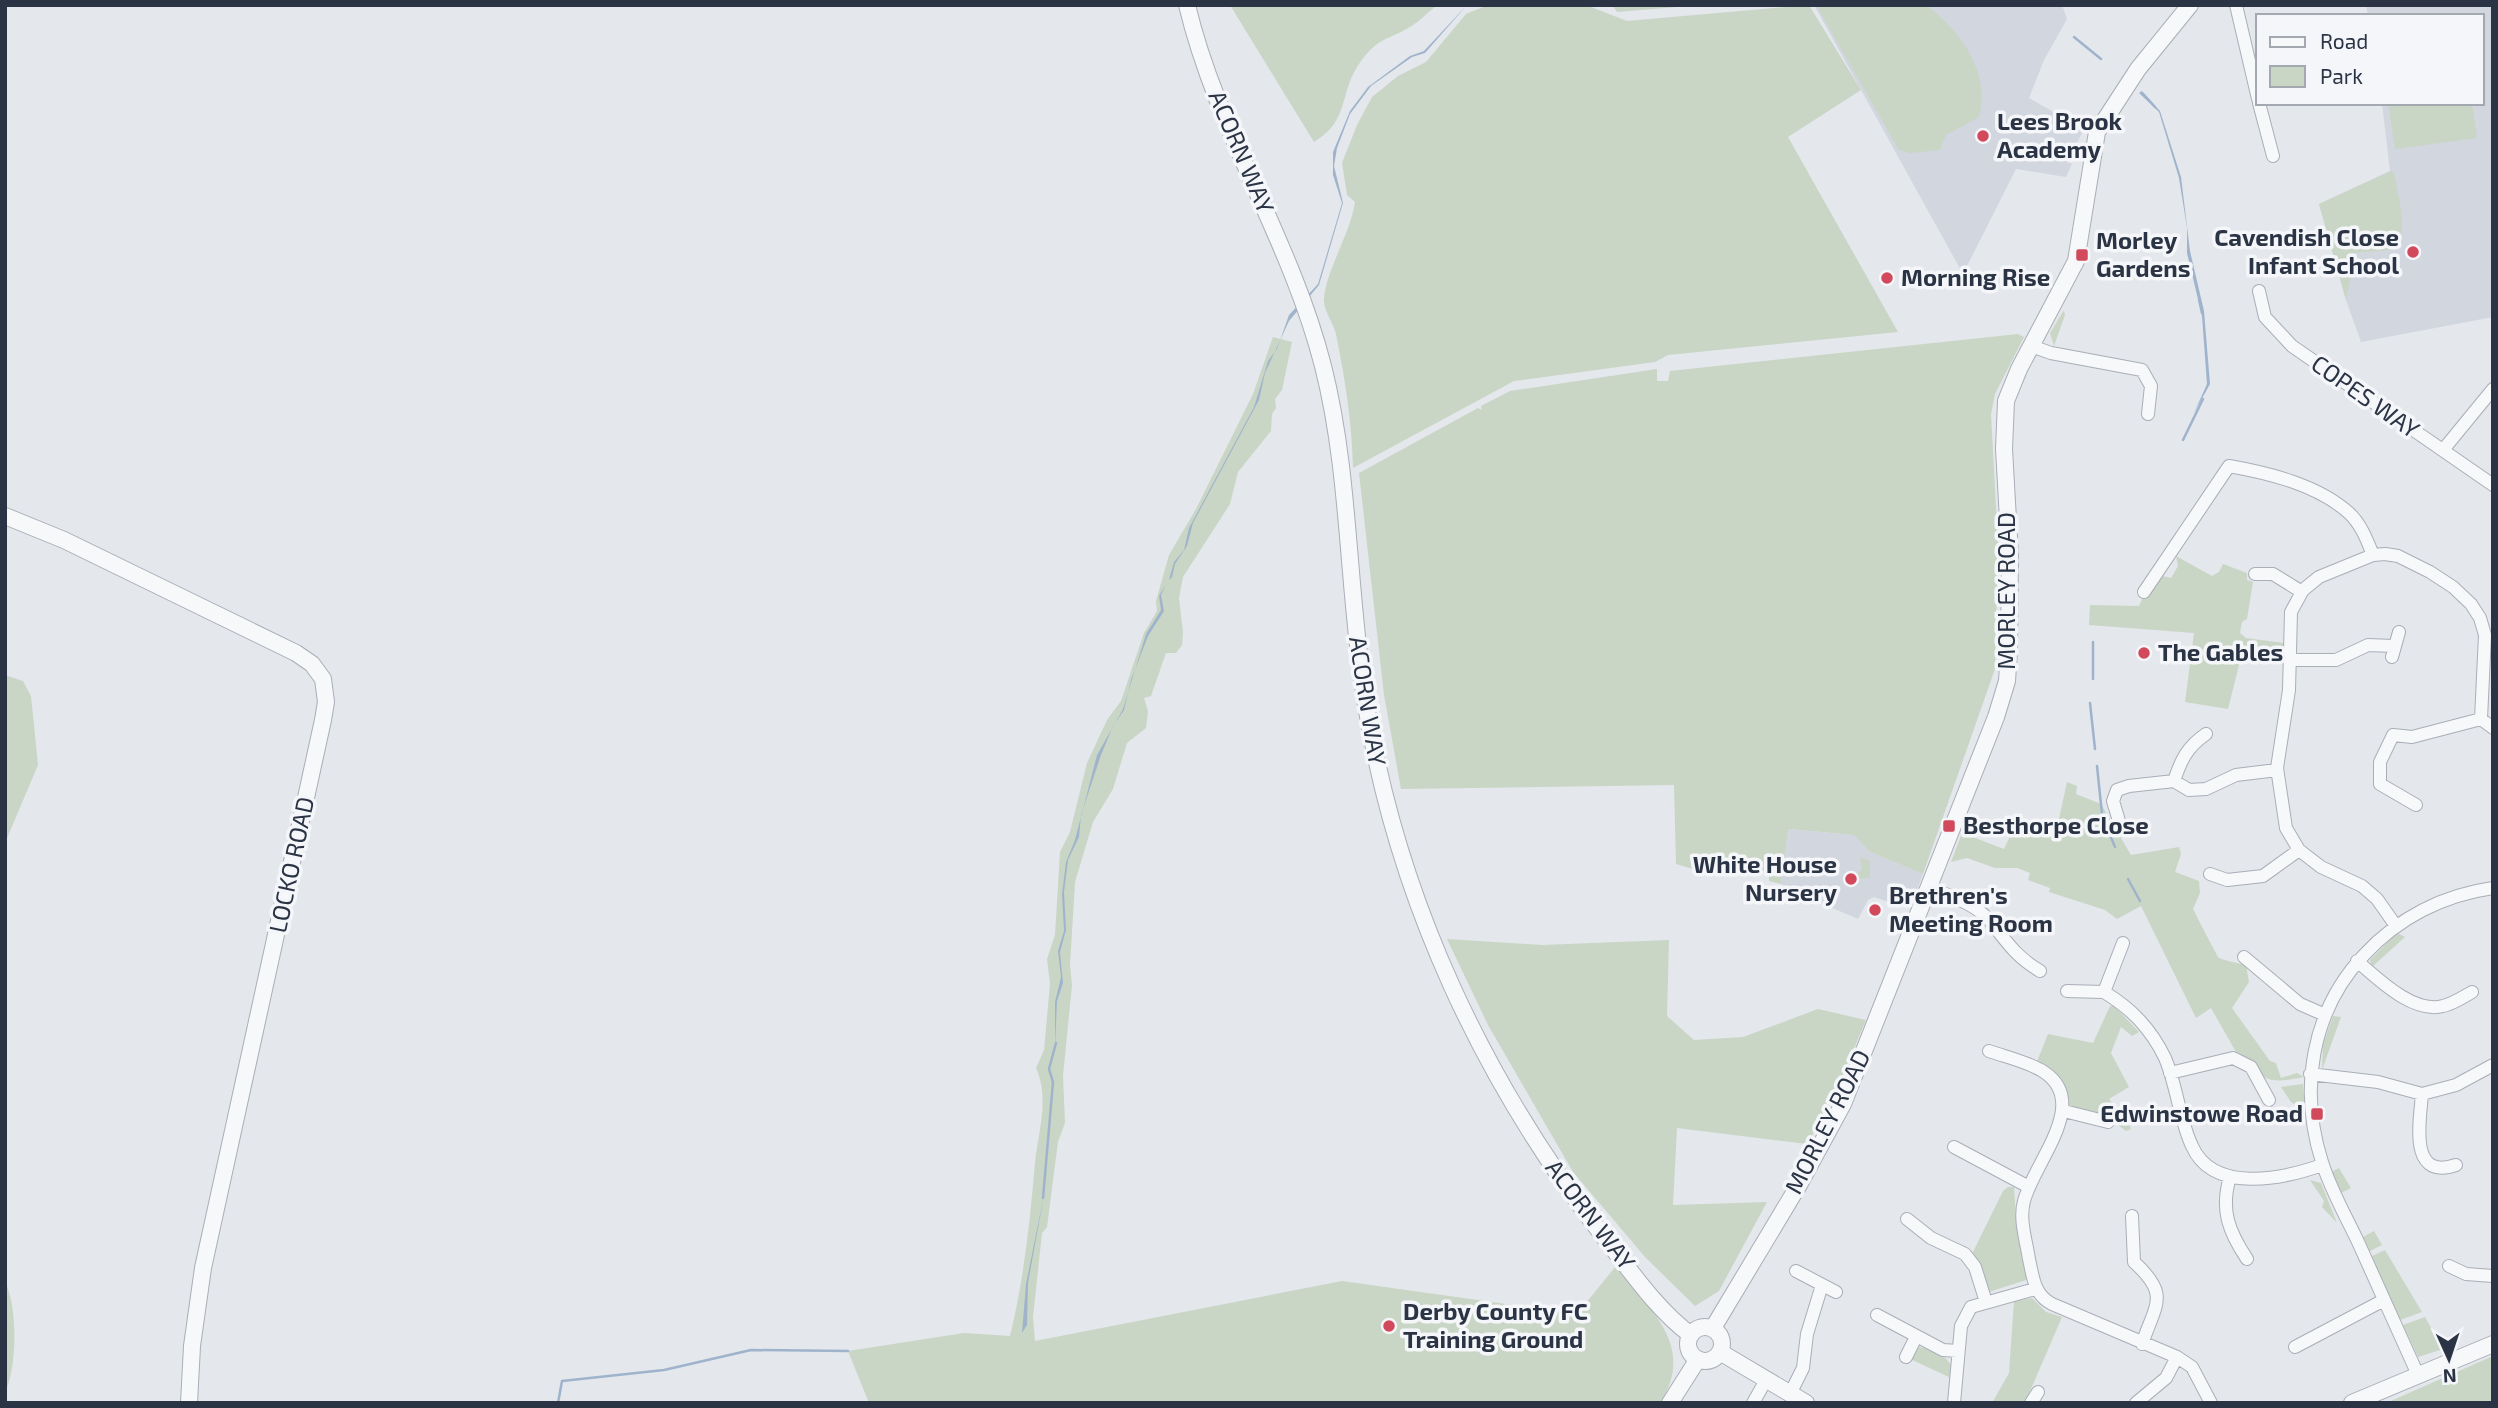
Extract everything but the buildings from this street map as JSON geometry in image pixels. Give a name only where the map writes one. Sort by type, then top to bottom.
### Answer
[{"type":"street","name":"ACORN WAY","points":[[1187,5],[1218,101],[1303,300],[1323,366],[1336,438],[1357,652],[1366,709],[1388,809],[1425,922],[1480,1047],[1528,1131],[1622,1260],[1678,1326],[1691,1335]]},
{"type":"street","name":"MORLEY ROAD","points":[[1713,1328],[1800,1183],[1844,1102],[1990,731],[2007,681],[2011,578],[2004,421],[2006,401],[2031,346],[2076,261],[2097,132],[2138,69],[2190,5]]},
{"type":"street","points":[[2236,5],[2256,88]]},
{"type":"street","points":[[2260,105],[2273,156]]},
{"type":"street","name":"COPES WAY","points":[[2259,291],[2265,317],[2292,346],[2493,485]]},
{"type":"street","points":[[2031,346],[2051,353],[2141,370],[2151,386],[2148,415]]},
{"type":"street","points":[[2443,450],[2493,389]]},
{"type":"street","points":[[2144,592],[2168,567],[2229,466],[2277,477],[2309,490],[2349,513],[2364,533],[2373,555]]},
{"type":"street","name":"LOCKO ROAD","points":[[5,516],[64,540],[251,629],[312,664],[326,688],[320,734],[203,1268],[192,1346],[189,1403]]},
{"type":"street","points":[[2396,926],[2377,899],[2362,886],[2321,867],[2299,850],[2286,828],[2277,770],[2291,660],[2291,612],[2302,592],[2319,577],[2373,555],[2398,556],[2453,587],[2471,604],[2489,635],[2481,719]]},
{"type":"street","points":[[2255,574],[2273,574],[2302,592]]},
{"type":"street","points":[[2291,660],[2336,660],[2368,645],[2392,652],[2399,632]]},
{"type":"street","points":[[2481,719],[2493,728]]},
{"type":"street","points":[[2416,805],[2380,785],[2380,762],[2393,735],[2424,734],[2481,719]]},
{"type":"street","points":[[2174,781],[2182,757],[2192,744],[2206,734]]},
{"type":"street","points":[[2119,821],[2113,800],[2118,790],[2129,786],[2174,781],[2189,790],[2206,789],[2236,775],[2277,770]]},
{"type":"street","points":[[2210,874],[2227,880],[2263,876],[2299,850]]},
{"type":"street","points":[[1928,887],[1964,901],[1984,915],[2017,956],[2022,968],[2040,971]]},
{"type":"street","points":[[2418,1375],[2322,1165],[2311,1116],[2310,1074],[2325,1015],[2357,961],[2396,926],[2440,902],[2493,888]]},
{"type":"street","points":[[2105,992],[2123,943]]},
{"type":"street","points":[[2244,957],[2300,1004],[2325,1015]]},
{"type":"street","points":[[2357,961],[2381,982],[2422,1006],[2440,1007],[2472,992]]},
{"type":"street","points":[[2067,991],[2105,992],[2128,1007],[2151,1033],[2170,1073],[2192,1148],[2206,1166],[2230,1177],[2263,1177],[2305,1171],[2322,1165]]},
{"type":"street","points":[[1989,1051],[2045,1072],[2063,1096],[2064,1111],[2023,1203],[2022,1222],[2035,1289],[2052,1304],[2177,1357],[2192,1367],[2211,1403]]},
{"type":"street","points":[[2170,1073],[2233,1058],[2251,1067],[2269,1100]]},
{"type":"street","points":[[2310,1074],[2378,1082],[2422,1094],[2456,1085],[2493,1065]]},
{"type":"street","points":[[2422,1094],[2419,1146],[2423,1157],[2432,1166],[2444,1169],[2456,1166]]},
{"type":"street","points":[[2064,1111],[2108,1122]]},
{"type":"street","points":[[1954,1147],[2029,1186]]},
{"type":"street","points":[[2230,1177],[2225,1215],[2230,1234],[2247,1259]]},
{"type":"street","points":[[2132,1216],[2134,1262],[2151,1278],[2158,1292],[2158,1301],[2142,1344]]},
{"type":"street","points":[[1907,1219],[1931,1238],[1965,1254],[1975,1267],[1986,1302]]},
{"type":"street","points":[[2449,1266],[2466,1274],[2493,1276]]},
{"type":"street","points":[[1796,1271],[1836,1292]]},
{"type":"street","points":[[1790,1394],[1803,1367],[1807,1334],[1822,1285]]},
{"type":"street","points":[[1954,1403],[1958,1352],[1965,1315],[1971,1307],[2035,1289]]},
{"type":"street","points":[[2295,1347],[2384,1300]]},
{"type":"street","points":[[1877,1315],[1943,1350],[1958,1352]]},
{"type":"street","points":[[1700,1328],[1713,1328],[1722,1340],[1720,1352],[1708,1360],[1699,1360],[1688,1345],[1691,1335],[1700,1328]]},
{"type":"street","points":[[1906,1357],[1916,1337]]},
{"type":"street","points":[[2352,1403],[2493,1344]]},
{"type":"street","points":[[1720,1352],[1806,1403]]},
{"type":"street","points":[[2136,1403],[2166,1378],[2177,1357]]},
{"type":"street","points":[[1670,1403],[1699,1360]]},
{"type":"street","points":[[1753,1403],[1766,1380]]},
{"type":"shaded area","name":"Lees Brook Academy","points":[[1814,5],[2062,5],[2067,19],[2044,60],[2029,98],[2084,129],[2067,162],[2072,164],[2066,177],[2016,169],[1963,274]]},
{"type":"shaded area","name":"Cavendish Close Infant School","points":[[2366,5],[2493,5],[2493,317],[2361,342],[2346,300],[2319,204],[2390,171],[2382,105],[2484,105],[2484,14],[2368,14]]},
{"type":"shaded area","name":"White House Nursery","points":[[1787,829],[1854,835],[1870,852],[1923,874],[1917,890],[1909,893],[1904,907],[1874,897],[1868,900],[1858,919],[1821,903],[1781,884]]},
{"type":"green space","points":[[1230,5],[1438,5],[1412,26],[1378,43],[1367,53],[1354,72],[1334,124],[1314,142]]},
{"type":"green space","points":[[1488,5],[1586,5],[1627,21],[1809,5],[1861,90],[1788,137],[1898,332],[1668,355],[1655,362],[1514,381],[1353,468],[1350,417],[1342,367],[1336,334],[1324,303],[1329,276],[1355,202],[1347,195],[1342,163],[1372,97],[1398,76],[1426,62],[1466,14]]},
{"type":"green space","points":[[1612,5],[1701,5],[1617,12]]},
{"type":"green space","points":[[1816,5],[1926,5],[1951,27],[1970,54],[1981,85],[1979,117],[1946,135],[1940,150],[1910,153],[1899,150]]},
{"type":"green space","points":[[2388,105],[2472,105],[2477,138],[2395,149]]},
{"type":"green space","points":[[2391,171],[2394,173],[2401,211],[2402,230],[2398,249],[2352,253],[2352,271],[2346,300],[2319,204]]},
{"type":"green space","points":[[2064,310],[2065,315],[2054,346],[2050,333]]},
{"type":"green space","points":[[2018,334],[2024,337],[1995,394],[1991,414],[1998,544],[1995,669],[1923,874],[1870,852],[1854,835],[1788,829],[1781,884],[1769,881],[1769,871],[1693,869],[1676,864],[1674,785],[1401,789],[1384,695],[1359,473],[1478,408],[1482,410],[1481,406],[1510,391],[1657,369],[1657,381],[1668,381],[1670,371]]},
{"type":"green space","name":"Derby County FC Training Ground","points":[[1273,337],[1292,342],[1282,390],[1275,399],[1276,408],[1272,414],[1271,431],[1238,472],[1230,504],[1183,577],[1179,598],[1182,645],[1176,653],[1166,653],[1151,696],[1144,698],[1148,711],[1146,728],[1127,743],[1113,789],[1093,822],[1075,882],[1070,965],[1072,985],[1063,1076],[1065,1123],[1058,1142],[1047,1227],[1042,1233],[1033,1317],[1035,1341],[1342,1281],[1577,1314],[1616,1266],[1664,1329],[1671,1346],[1673,1363],[1670,1382],[1660,1403],[869,1403],[848,1351],[964,1333],[1010,1336],[1026,1250],[1042,1116],[1042,1092],[1036,1068],[1044,1050],[1050,984],[1047,959],[1055,935],[1060,852],[1070,832],[1087,763],[1107,720],[1121,701],[1144,633],[1157,611],[1156,601],[1169,555],[1196,509],[1253,394]]},
{"type":"green space","points":[[2176,556],[2212,576],[2219,572],[2223,564],[2247,573],[2247,580],[2253,582],[2247,619],[2242,622],[2240,633],[2246,638],[2284,643],[2284,664],[2240,661],[2228,709],[2185,702],[2194,633],[2089,625],[2090,605],[2139,606],[2144,595],[2163,576],[2171,578],[2178,566]]},
{"type":"green space","points":[[5,675],[23,681],[31,696],[38,765],[5,843]]},
{"type":"green space","points":[[2067,782],[2077,786],[2076,794],[2101,804],[2131,855],[2179,847],[2181,854],[2175,872],[2199,881],[2200,893],[2193,909],[2217,956],[2246,965],[2249,982],[2232,1008],[2270,1061],[2276,1063],[2281,1078],[2297,1073],[2304,1077],[2279,1081],[2261,1075],[2236,1052],[2211,1008],[2196,1018],[2141,906],[2117,919],[2105,910],[2049,892],[2050,888],[2028,880],[2030,873],[2017,868],[1995,868],[1967,858],[1951,862],[1962,833],[2004,849],[2017,821],[2052,836],[2057,828]]},
{"type":"green space","points":[[1860,857],[1870,861],[1870,878],[1852,879],[1862,869]]},
{"type":"green space","points":[[2397,933],[2405,937],[2372,967],[2370,960]]},
{"type":"green space","points":[[1447,939],[1542,945],[1669,940],[1667,1016],[1694,1040],[1743,1037],[1818,1009],[1866,1020],[1832,1101],[1807,1144],[1677,1128],[1673,1205],[1767,1202],[1719,1291],[1695,1306],[1645,1257],[1573,1172],[1488,1025]]},
{"type":"green space","points":[[2110,1006],[2114,1006],[2139,1032],[2132,1036],[2121,1027],[2111,1053],[2129,1087],[2109,1099],[2125,1116],[2131,1129],[2126,1131],[2114,1122],[2111,1112],[2101,1115],[2069,1109],[2065,1095],[2049,1067],[2036,1064],[2048,1034],[2093,1043]]},
{"type":"green space","points":[[2333,1016],[2341,1017],[2322,1070],[2323,1044]]},
{"type":"green space","points":[[2303,1084],[2305,1111],[2291,1102],[2281,1087]]},
{"type":"green space","points":[[2339,1168],[2351,1188],[2341,1193],[2331,1172]]},
{"type":"green space","points":[[2310,1180],[2321,1183],[2337,1223],[2322,1207],[2324,1201]]},
{"type":"green space","points":[[2014,1187],[2016,1220],[2029,1279],[1989,1292],[1981,1265],[1972,1254],[2003,1191]]},
{"type":"green space","points":[[2374,1231],[2382,1245],[2368,1252],[2363,1237]]},
{"type":"green space","points":[[2385,1250],[2422,1312],[2400,1320],[2370,1257]]},
{"type":"green space","points":[[5,1282],[14,1321],[14,1353],[5,1392]]},
{"type":"green space","points":[[2032,1298],[2046,1312],[2062,1317],[2025,1403],[1992,1403],[2009,1373],[2014,1301]]},
{"type":"green space","points":[[2425,1317],[2443,1349],[2418,1357],[2403,1325]]},
{"type":"green space","points":[[1919,1347],[1934,1351],[1946,1359],[1952,1367],[1949,1377],[1910,1359]]},
{"type":"green space","points":[[2493,1356],[2493,1403],[2386,1403]]},
{"type":"water","points":[[1467,5],[1425,53],[1412,57],[1371,86],[1350,114],[1337,148],[1334,166],[1343,203],[1319,285],[1289,321],[1280,341],[1289,315],[1318,284],[1342,203],[1333,175],[1333,152],[1350,111],[1368,87],[1410,56],[1424,51]]},
{"type":"water","points":[[2142,91],[2160,111],[2181,177],[2190,251],[2204,311],[2210,384],[2194,413],[2207,384],[2202,316],[2187,253],[2187,228],[2179,178],[2159,112],[2139,93]]},
{"type":"water","points":[[1275,352],[1265,373],[1259,400],[1193,523],[1187,546],[1175,564],[1169,580],[1174,562],[1184,550],[1189,528],[1254,407],[1268,361]]},
{"type":"water","points":[[1166,584],[1161,595],[1164,611],[1148,636],[1135,669],[1146,634],[1161,610],[1159,596]]},
{"type":"water","points":[[1112,729],[1101,755],[1083,809],[1097,755]]},
{"type":"water","points":[[1081,818],[1079,837],[1068,860],[1064,892],[1066,930],[1060,952],[1063,983],[1057,1001],[1055,1047],[1055,1002],[1061,977],[1058,951],[1064,931],[1062,894],[1066,862]]},
{"type":"water","points":[[1044,1195],[1028,1283],[1027,1325],[1022,1333],[1026,1284]]},
{"type":"waterway","points":[[2074,37],[2101,59]]},
{"type":"waterway","points":[[2143,94],[2155,107]]},
{"type":"waterway","points":[[2199,299],[2202,313]]},
{"type":"waterway","points":[[2183,440],[2203,399]]},
{"type":"waterway","points":[[2093,642],[2093,679]]},
{"type":"waterway","points":[[2090,703],[2095,749]]},
{"type":"waterway","points":[[2097,766],[2102,814]]},
{"type":"waterway","points":[[2103,818],[2115,847]]},
{"type":"waterway","points":[[2128,879],[2140,901]]},
{"type":"waterway","points":[[1043,1198],[1053,1082],[1049,1069],[1056,1043]]},
{"type":"waterway","points":[[558,1403],[562,1381],[664,1370],[751,1350],[848,1351]]},
{"type":"place","name":"Lees Brook Academy","points":[[1983,136]]},
{"type":"place","name":"Cavendish Close Infant School","points":[[2413,252]]},
{"type":"place","name":"Morley Gardens","points":[[2082,255]]},
{"type":"place","name":"Morning Rise","points":[[1887,278]]},
{"type":"place","name":"The Gables","points":[[2144,653]]},
{"type":"place","name":"Besthorpe Close","points":[[1949,826]]},
{"type":"place","name":"White House Nursery","points":[[1851,879]]},
{"type":"place","name":"Brethren's Meeting Room","points":[[1875,910]]},
{"type":"place","name":"Edwinstowe Road","points":[[2317,1114]]},
{"type":"place","name":"Derby County FC Training Ground","points":[[1389,1326]]}]
